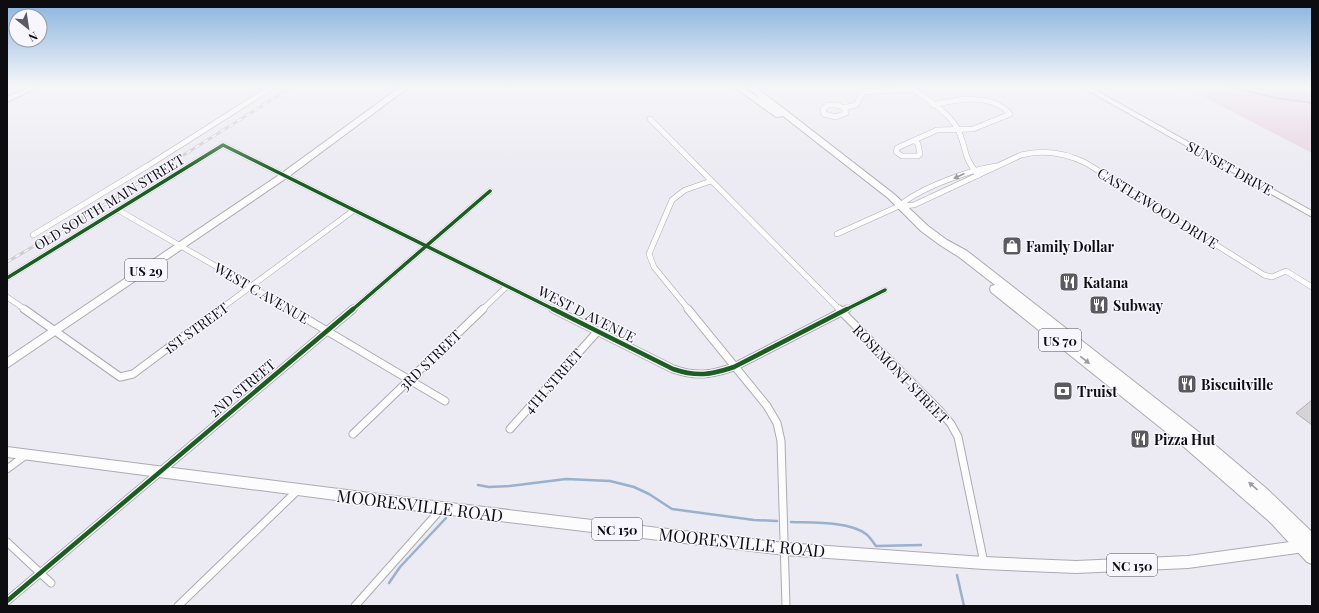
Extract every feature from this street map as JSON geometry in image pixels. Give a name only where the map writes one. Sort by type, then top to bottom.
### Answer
[{"type":"highway","name":"US 70","points":[[780,116],[886,200],[900,206]]},
{"type":"highway","name":"US 70","points":[[788,116],[886,192],[900,206],[947,246],[963,254],[1209,448],[1262,493],[1309,544],[1312,557]]},
{"type":"main road","name":"US 29","points":[[7,364],[182,246],[366,116]]},
{"type":"main road","name":"MOORESVILLE ROAD","points":[[7,452],[442,508],[785,549],[984,563],[1076,567],[1188,562],[1309,544]]},
{"type":"street","points":[[33,234],[91,201],[227,116]]},
{"type":"street","points":[[828,116],[841,117],[843,116]]},
{"type":"street","points":[[946,116],[958,130],[966,159],[978,175]]},
{"type":"street","points":[[915,141],[918,144],[920,154],[918,156],[902,156],[896,152],[897,148],[937,130],[973,130],[1006,116]]},
{"type":"street","name":"SUNSET DRIVE","points":[[1136,116],[1312,214]]},
{"type":"street","name":"ROSEMONT STREET","points":[[650,120],[940,411],[950,424],[958,438],[963,458],[984,563]]},
{"type":"street","name":"WEST D AVENUE","points":[[223,146],[428,246],[596,332],[673,369],[688,374],[700,375],[715,373],[734,367],[885,290]]},
{"type":"street","name":"OLD SOUTH MAIN STREET","points":[[7,278],[223,146]]},
{"type":"street","name":"CASTLEWOOD DRIVE","points":[[837,234],[900,206],[914,205],[1024,153],[1032,151],[1048,151],[1072,156],[1090,165],[1264,275],[1272,278],[1283,271],[1286,271],[1312,287]]},
{"type":"street","name":"CASTLEWOOD DRIVE","points":[[900,206],[907,199],[965,173],[987,166],[996,166]]},
{"type":"street","points":[[711,180],[685,190],[672,200],[649,254],[654,267],[660,275],[766,406],[777,423],[781,441],[786,606]]},
{"type":"street","name":"2ND STREET","points":[[7,601],[428,246],[490,191]]},
{"type":"street","name":"WEST C AVENUE","points":[[118,210],[445,401]]},
{"type":"street","name":"1ST STREET","points":[[56,331],[120,377],[133,374],[354,210]]},
{"type":"street","name":"3RD STREET","points":[[353,434],[507,286]]},
{"type":"street","points":[[7,298],[56,331]]},
{"type":"street","name":"4TH STREET","points":[[510,429],[596,332]]},
{"type":"street","points":[[7,469],[26,455]]},
{"type":"street","points":[[178,606],[299,489]]},
{"type":"street","points":[[355,606],[442,508]]},
{"type":"street","points":[[7,542],[41,572],[51,583]]},
{"type":"shaded area","points":[[1240,116],[1312,116],[1312,153]]},
{"type":"building","points":[[1312,400],[1312,425],[1296,413]]},
{"type":"waterway","points":[[478,485],[489,487],[510,486],[566,479],[610,481],[634,487],[649,494],[672,509],[754,520],[777,521]]},
{"type":"waterway","points":[[389,583],[400,567],[446,518]]},
{"type":"waterway","points":[[791,522],[830,524],[850,527],[866,534],[876,546],[921,545]]},
{"type":"waterway","points":[[957,575],[964,606]]},
{"type":"railway","points":[[7,262],[107,203],[246,116]]},
{"type":"cycle path","points":[[7,278],[223,145],[673,369],[688,374],[700,375],[715,373],[734,367],[885,290]]},
{"type":"cycle path","points":[[7,601],[428,246],[490,191]]},
{"type":"place","name":"Family Dollar","points":[[1012,246]]},
{"type":"place","name":"Katana","points":[[1069,282]]},
{"type":"place","name":"Subway","points":[[1099,305]]},
{"type":"place","name":"Biscuitville","points":[[1187,384]]},
{"type":"place","name":"Truist","points":[[1063,391]]},
{"type":"place","name":"Pizza Hut","points":[[1140,439]]}]
